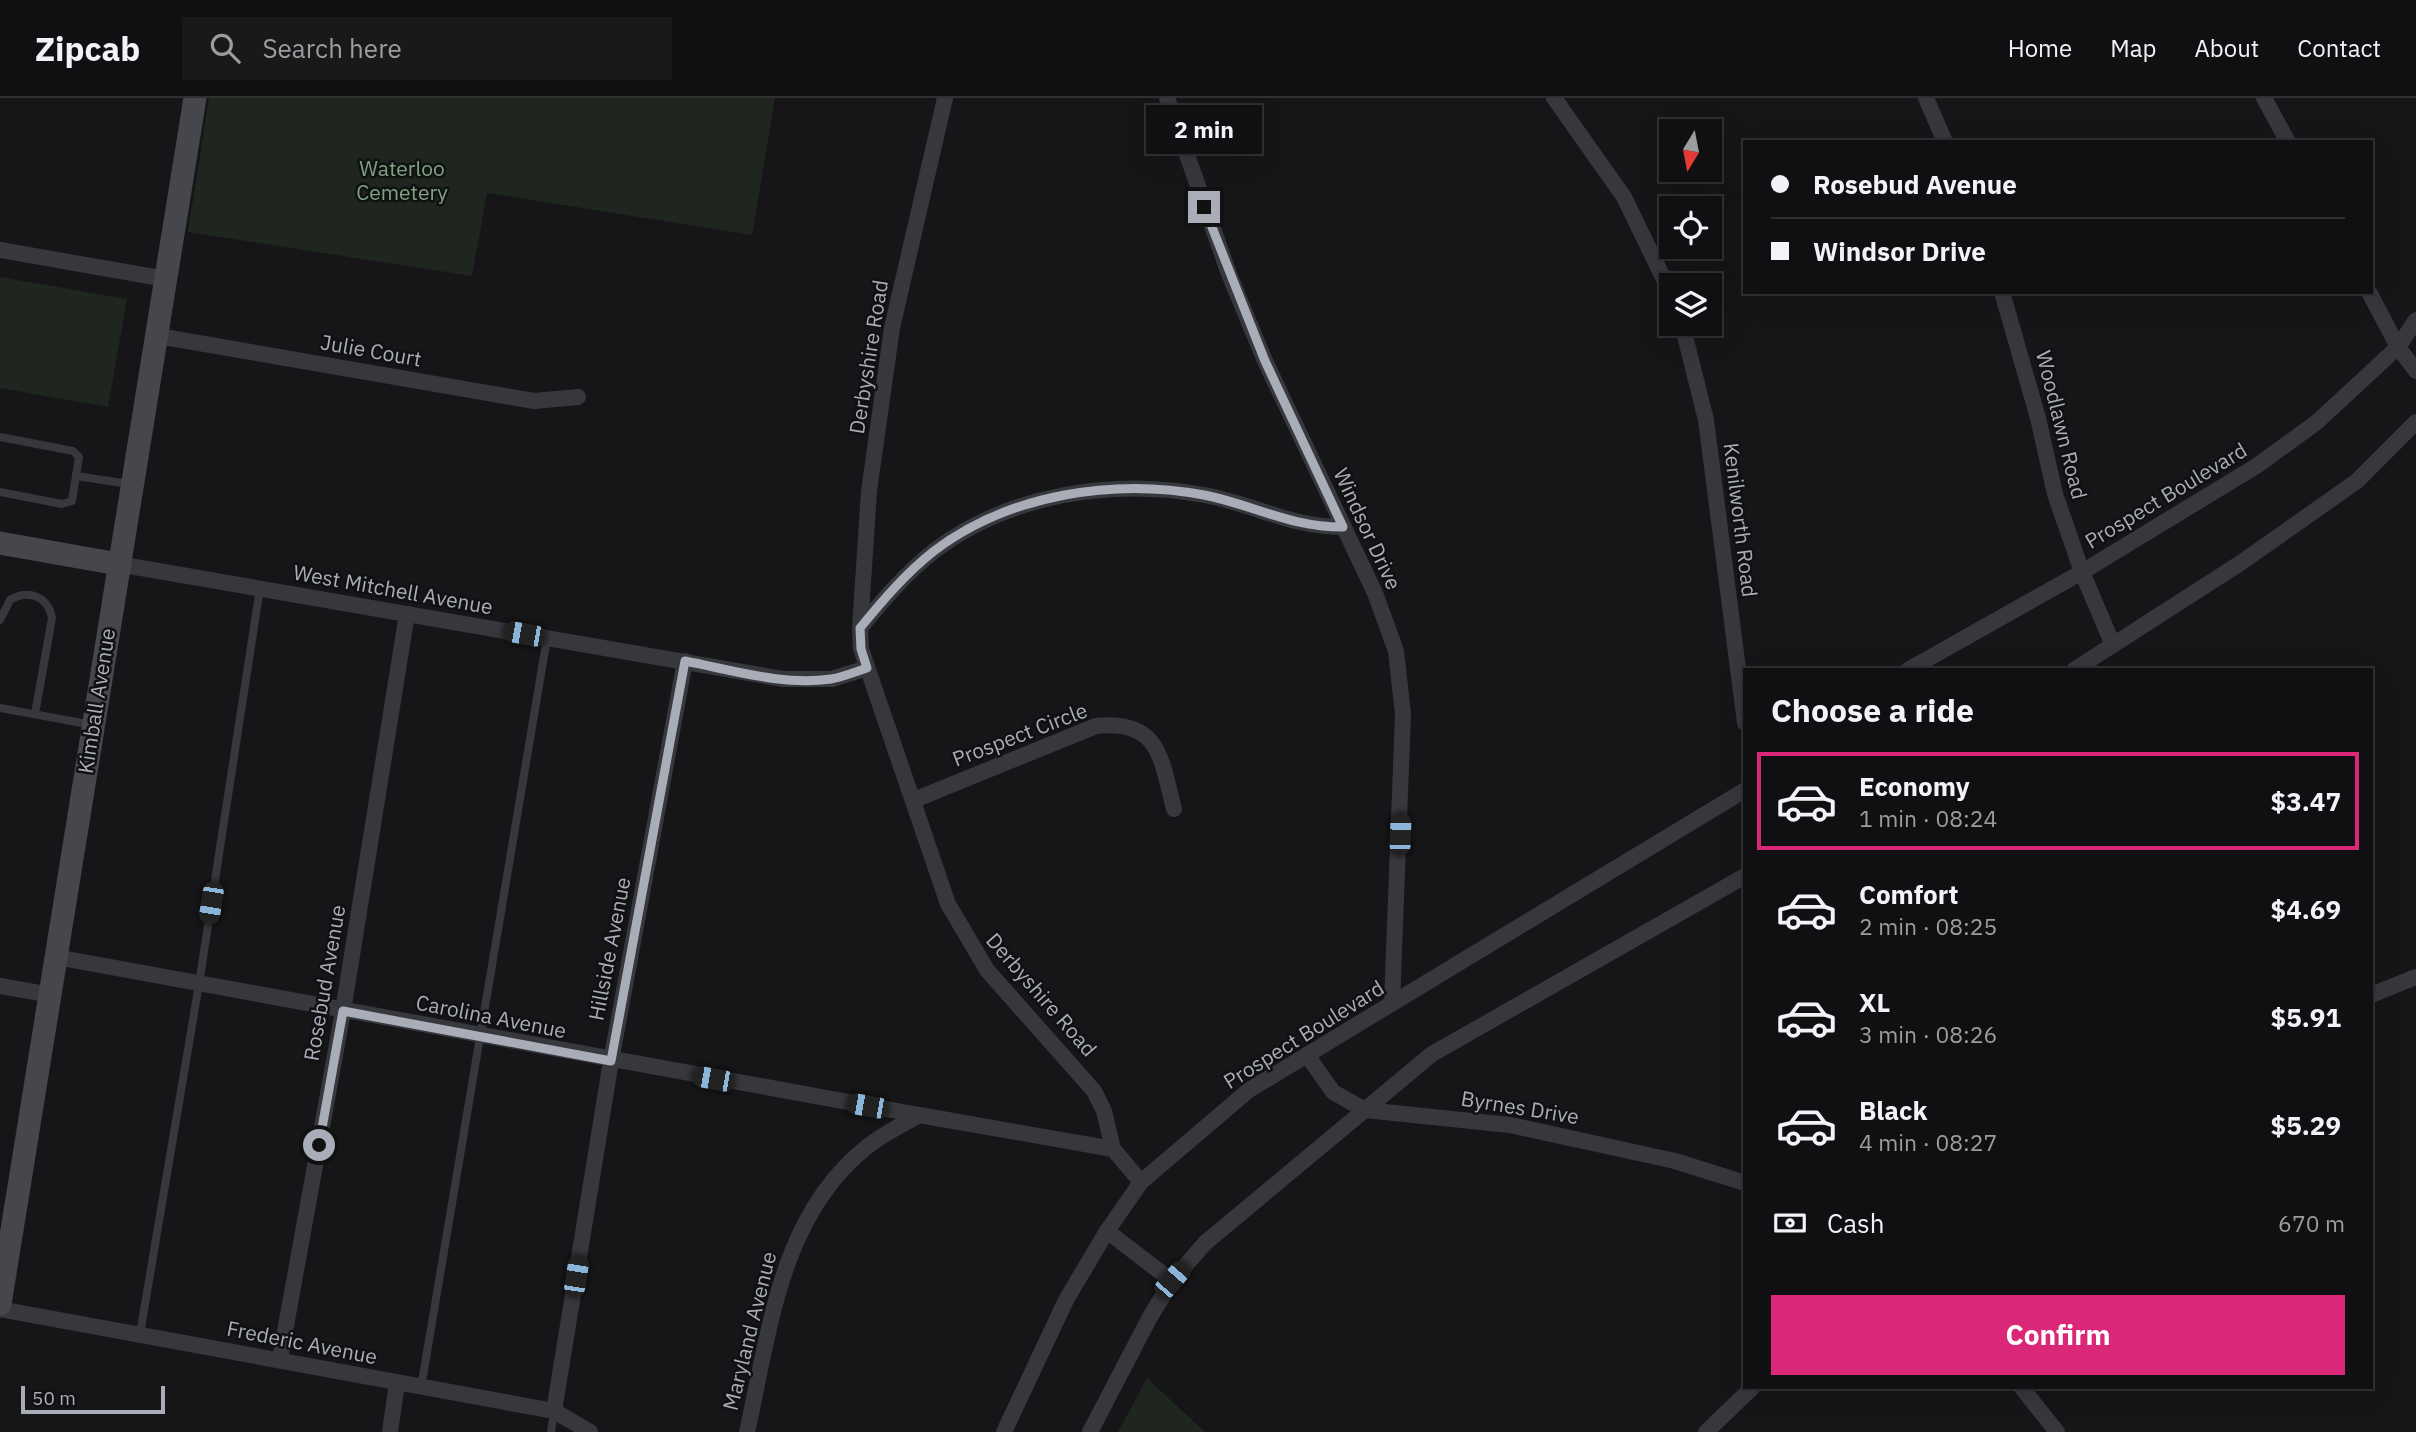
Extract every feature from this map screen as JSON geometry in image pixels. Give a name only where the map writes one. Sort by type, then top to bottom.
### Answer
[{"type":"main road","name":"Kimball Avenue","points":[[0,1307],[195,98]]},
{"type":"main road","points":[[0,543],[118,564]]},
{"type":"street","name":"Derbyshire Road","points":[[945,98],[892,328],[869,491],[861,649],[948,904],[968,943],[987,970],[1094,1091],[1104,1111],[1113,1149],[1141,1182]]},
{"type":"street","name":"Windsor Drive","points":[[1167,98],[1229,274],[1265,361],[1387,622],[1401,682],[1399,858],[1392,1004]]},
{"type":"street","points":[[1554,98],[1624,197],[1661,273]]},
{"type":"street","points":[[1926,98],[1944,140]]},
{"type":"street","points":[[2264,98],[2287,140]]},
{"type":"street","points":[[0,250],[166,279]]},
{"type":"street","name":"Woodlawn Road","points":[[2003,294],[2038,418],[2055,494],[2082,572],[2113,645]]},
{"type":"street","points":[[2370,294],[2398,347],[2416,371]]},
{"type":"street","name":"Prospect Boulevard","points":[[1913,668],[2082,572],[2258,465],[2317,422],[2398,347],[2416,320]]},
{"type":"street","name":"Julie Court","points":[[158,336],[534,401],[578,397]]},
{"type":"street","name":"Kenilworth Road","points":[[1685,336],[1706,420],[1743,707]]},
{"type":"street","points":[[2077,668],[2242,562],[2357,481],[2416,422]]},
{"type":"street","points":[[860,628],[896,585],[934,551],[964,532],[1023,507],[1068,494],[1137,488],[1172,490],[1240,504],[1294,523],[1343,527]]},
{"type":"street","name":"West Mitchell Avenue","points":[[118,564],[782,679],[832,679],[867,668]]},
{"type":"street","name":"Rosebud Avenue","points":[[280,1359],[343,1011],[407,614]]},
{"type":"street","name":"Hillside Avenue","points":[[555,1411],[611,1061],[685,661]]},
{"type":"street","name":"Prospect Circle","points":[[914,800],[1096,726],[1115,724],[1133,727],[1149,736],[1159,752],[1174,809]]},
{"type":"street","name":"Prospect Boulevard","points":[[1004,1432],[1066,1300],[1107,1231],[1141,1182],[1249,1090],[1743,791]]},
{"type":"street","points":[[1090,1432],[1122,1364],[1172,1280],[1205,1243],[1432,1054],[1743,877]]},
{"type":"street","name":"Carolina Avenue","points":[[57,957],[611,1061],[919,1115]]},
{"type":"street","points":[[2373,994],[2416,977]]},
{"type":"street","points":[[0,986],[51,995]]},
{"type":"street","name":"Byrnes Drive","points":[[1307,1055],[1333,1092],[1364,1110],[1510,1125],[1675,1161],[1743,1182]]},
{"type":"street","points":[[919,1115],[1113,1149]]},
{"type":"street","name":"Maryland Avenue","points":[[747,1432],[779,1290],[800,1229],[813,1207],[846,1167],[869,1145],[919,1115]]},
{"type":"street","points":[[1107,1231],[1172,1280]]},
{"type":"street","name":"Frederic Avenue","points":[[0,1307],[555,1411],[590,1432]]},
{"type":"street","points":[[390,1432],[397,1383]]},
{"type":"street","points":[[1706,1432],[1751,1389]]},
{"type":"street","points":[[2023,1389],[2057,1432]]},
{"type":"lane","points":[[0,437],[73,451],[79,457],[72,501],[62,504],[0,492]]},
{"type":"lane","points":[[75,476],[132,485]]},
{"type":"lane","points":[[140,1334],[199,984],[260,588]]},
{"type":"lane","points":[[0,620],[10,600],[23,594],[37,596],[51,611],[35,714]]},
{"type":"lane","points":[[421,1388],[548,638]]},
{"type":"lane","points":[[0,708],[93,725]]},
{"type":"lane","points":[[551,1432],[555,1411]]},
{"type":"green space","name":"Waterloo Cemetery","points":[[209,98],[775,98],[752,235],[487,193],[472,276],[188,232]]},
{"type":"green space","points":[[0,277],[127,299],[108,407],[0,388]]},
{"type":"green space","points":[[1147,1378],[1205,1432],[1118,1432]]},
{"type":"route","points":[[319,1145],[343,1011],[611,1061],[685,661],[782,679],[808,681],[832,679],[867,668],[861,649],[860,628],[896,585],[934,551],[964,532],[1000,515],[1068,494],[1102,489],[1172,490],[1240,504],[1294,523],[1316,527],[1343,527],[1265,361],[1204,207]]}]
